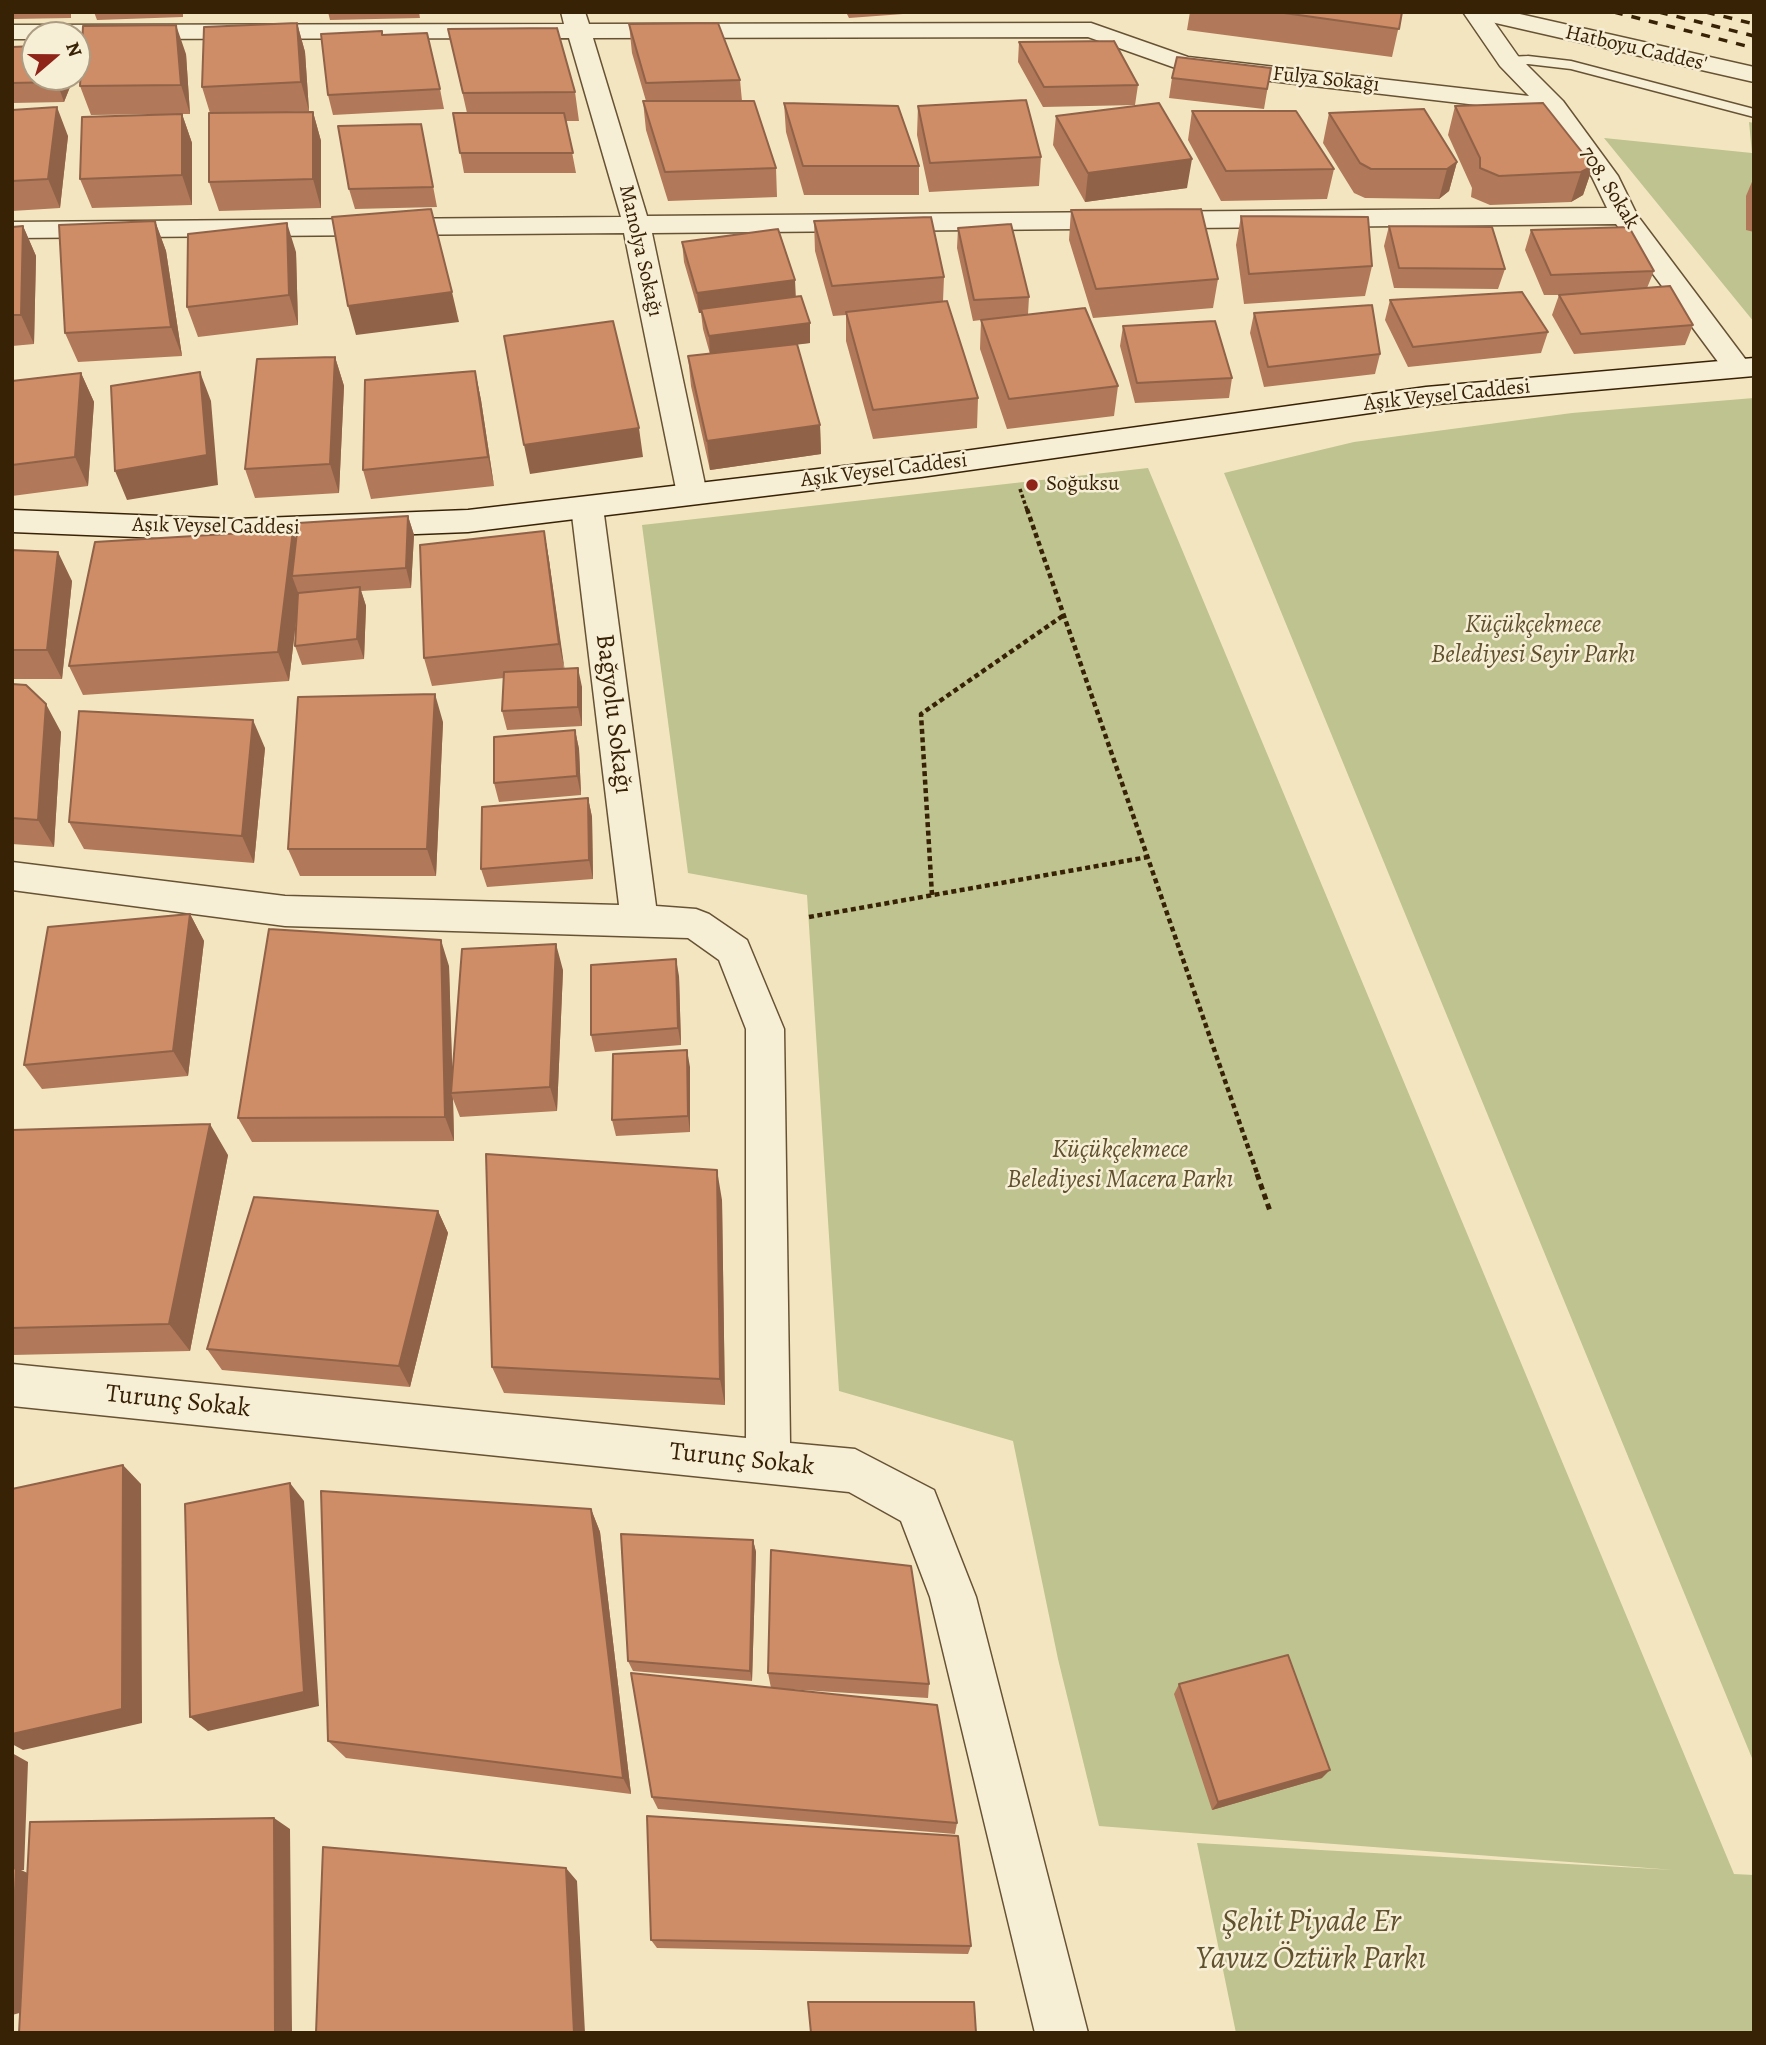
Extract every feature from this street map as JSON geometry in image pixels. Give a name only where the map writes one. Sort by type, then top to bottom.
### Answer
[{"type":"street","name":"708. Sokak","points":[[1476,12],[1509,61],[1554,106],[1605,176],[1624,216],[1745,367]]},
{"type":"street","name":"Hatboyu Caddes'","points":[[1476,12],[1754,75]]},
{"type":"street","name":"Fulya Sokağı","points":[[12,32],[575,21],[1091,30],[1184,64],[1554,106]]},
{"type":"street","name":"Manolya Sokağı","points":[[575,21],[636,223],[692,495]]},
{"type":"street","points":[[12,230],[1624,216]]},
{"type":"street","name":"Aşık Veysel Caddesi","points":[[12,521],[236,530],[468,521],[1012,454],[1426,396],[1745,367]]},
{"type":"street","name":"Bağyolu Sokağı","points":[[587,507],[639,920]]},
{"type":"street","points":[[12,876],[285,911],[639,920],[695,924],[734,951],[765,1029],[768,1463]]},
{"type":"street","name":"Turunç Sokak","points":[[12,1385],[855,1471],[918,1506],[953,1597],[1062,2033]]},
{"type":"lane","points":[[1509,61],[1571,65],[1754,113]]},
{"type":"path","points":[[1012,454],[1018,482],[1269,1211]]},
{"type":"path","points":[[932,895],[921,714],[1064,615]]},
{"type":"path","points":[[808,917],[1148,857]]},
{"type":"green space","points":[[1749,122],[1754,123],[1754,322],[1604,138],[1752,153]]},
{"type":"green space","name":"Küçükçekmece Belediyesi Seyir Parkı","points":[[1754,398],[1754,1763],[1224,473],[1354,442],[1572,413]]},
{"type":"green space","name":"Küçükçekmece Belediyesi Macera Parkı","points":[[1148,468],[1734,1874],[1754,1875],[1754,2033],[1236,2033],[1197,1843],[1674,1870],[1099,1826],[1058,1659],[1013,1441],[839,1391],[807,895],[688,873],[642,525]]},
{"type":"building","points":[[1277,12],[1402,12],[1399,29]]},
{"type":"building","points":[[297,23],[301,82],[202,87],[204,27]]},
{"type":"building","points":[[718,23],[740,80],[646,83],[629,24]]},
{"type":"building","points":[[176,25],[181,85],[91,86],[91,26]]},
{"type":"building","points":[[557,28],[575,92],[463,93],[448,29]]},
{"type":"building","points":[[382,31],[382,35],[427,33],[440,89],[328,95],[321,34]]},
{"type":"building","points":[[1114,41],[1138,85],[1044,87],[1019,42]]},
{"type":"building","points":[[12,47],[21,47],[21,83],[12,83]]},
{"type":"building","points":[[1177,57],[1271,68],[1267,89],[1172,78]]},
{"type":"building","points":[[1026,100],[1041,157],[930,163],[918,106]]},
{"type":"building","points":[[643,101],[754,101],[776,168],[665,172]]},
{"type":"building","points":[[784,103],[898,106],[919,166],[803,166]]},
{"type":"building","points":[[1159,103],[1192,159],[1088,173],[1056,116]]},
{"type":"building","points":[[1543,103],[1593,166],[1581,172],[1499,176],[1480,168],[1480,158],[1455,106]]},
{"type":"building","points":[[57,107],[48,179],[12,181],[12,110]]},
{"type":"building","points":[[1424,109],[1457,162],[1447,169],[1371,169],[1360,163],[1329,113]]},
{"type":"building","points":[[1192,111],[1296,111],[1334,169],[1226,171]]},
{"type":"building","points":[[313,112],[313,179],[209,182],[209,113]]},
{"type":"building","points":[[453,113],[564,113],[573,153],[460,153]]},
{"type":"building","points":[[182,114],[182,175],[80,179],[82,117]]},
{"type":"building","points":[[421,124],[433,187],[349,189],[338,126]]},
{"type":"building","points":[[431,209],[452,292],[348,306],[332,217]]},
{"type":"building","points":[[1201,209],[1218,279],[1096,289],[1071,210]]},
{"type":"building","points":[[1241,216],[1368,217],[1372,266],[1249,274]]},
{"type":"building","points":[[931,217],[944,277],[832,286],[814,221]]},
{"type":"building","points":[[155,221],[171,327],[65,333],[59,225]]},
{"type":"building","points":[[287,223],[289,295],[187,307],[188,234]]},
{"type":"building","points":[[1011,224],[1029,297],[974,300],[958,228]]},
{"type":"building","points":[[23,226],[21,315],[12,315],[12,227]]},
{"type":"building","points":[[1389,226],[1492,227],[1505,269],[1399,268]]},
{"type":"building","points":[[1629,227],[1654,271],[1551,275],[1531,230]]},
{"type":"building","points":[[778,229],[795,280],[697,293],[682,242]]},
{"type":"building","points":[[1670,286],[1693,325],[1581,334],[1559,295]]},
{"type":"building","points":[[1522,292],[1548,332],[1413,347],[1390,300]]},
{"type":"building","points":[[801,296],[810,323],[709,336],[701,309]]},
{"type":"building","points":[[947,301],[978,398],[873,410],[846,312]]},
{"type":"building","points":[[1372,305],[1380,354],[1268,367],[1254,313]]},
{"type":"building","points":[[1085,308],[1118,386],[1009,399],[981,320]]},
{"type":"building","points":[[613,321],[639,428],[524,445],[504,336]]},
{"type":"building","points":[[1215,321],[1232,378],[1137,383],[1123,326]]},
{"type":"building","points":[[797,344],[820,425],[707,441],[688,356]]},
{"type":"building","points":[[335,357],[330,464],[245,469],[257,359]]},
{"type":"building","points":[[475,371],[488,457],[363,470],[365,380]]},
{"type":"building","points":[[200,372],[207,455],[115,471],[111,386]]},
{"type":"building","points":[[81,373],[75,457],[12,465],[12,381]]},
{"type":"building","points":[[408,516],[406,568],[292,576],[298,523]]},
{"type":"building","points":[[293,530],[278,652],[69,666],[95,542]]},
{"type":"building","points":[[544,531],[559,644],[424,658],[420,545]]},
{"type":"building","points":[[12,550],[58,552],[47,650],[12,650]]},
{"type":"building","points":[[360,587],[357,639],[295,646],[298,593]]},
{"type":"building","points":[[578,668],[578,707],[502,711],[504,672]]},
{"type":"building","points":[[12,684],[26,685],[46,704],[38,820],[12,818]]},
{"type":"building","points":[[435,694],[427,849],[288,849],[298,697]]},
{"type":"building","points":[[79,711],[253,720],[242,836],[69,822]]},
{"type":"building","points":[[575,730],[577,776],[494,783],[494,737]]},
{"type":"building","points":[[588,798],[589,860],[481,869],[482,807]]},
{"type":"building","points":[[190,914],[173,1051],[24,1065],[48,927]]},
{"type":"building","points":[[269,929],[441,940],[445,1117],[238,1118]]},
{"type":"building","points":[[556,944],[550,1087],[451,1093],[462,949]]},
{"type":"building","points":[[676,959],[678,1028],[591,1035],[591,965]]},
{"type":"building","points":[[687,1050],[688,1116],[612,1120],[613,1054]]},
{"type":"building","points":[[210,1124],[169,1324],[12,1328],[12,1130]]},
{"type":"building","points":[[486,1154],[717,1170],[720,1379],[492,1367]]},
{"type":"building","points":[[254,1197],[438,1211],[399,1366],[207,1349]]},
{"type":"building","points":[[123,1465],[122,1709],[12,1734],[12,1489]]},
{"type":"building","points":[[290,1483],[304,1692],[190,1717],[185,1504]]},
{"type":"building","points":[[321,1491],[591,1509],[623,1778],[328,1741]]},
{"type":"building","points":[[621,1534],[753,1540],[750,1671],[628,1661]]},
{"type":"building","points":[[771,1550],[911,1566],[929,1684],[768,1673]]},
{"type":"building","points":[[1288,1655],[1330,1770],[1218,1802],[1179,1684]]},
{"type":"building","points":[[631,1673],[937,1705],[957,1823],[652,1797]]},
{"type":"building","points":[[647,1816],[958,1836],[971,1946],[651,1940]]},
{"type":"building","points":[[274,1818],[275,2033],[19,2033],[30,1822]]},
{"type":"building","points":[[323,1847],[566,1868],[574,2033],[316,2033]]},
{"type":"building","points":[[16,1868],[12,1957],[12,1869]]},
{"type":"building","points":[[808,2002],[974,2002],[976,2033],[811,2033]]},
{"type":"railway","points":[[1614,12],[1754,48]]},
{"type":"railway","points":[[1659,12],[1754,36]]},
{"type":"railway","points":[[1706,12],[1754,24]]},
{"type":"place","name":"Soğuksu","points":[[1032,485]]},
{"type":"park label","name":"Şehit Piyade Er Yavuz Öztürk Parkı","points":[[1311,1942]]}]
